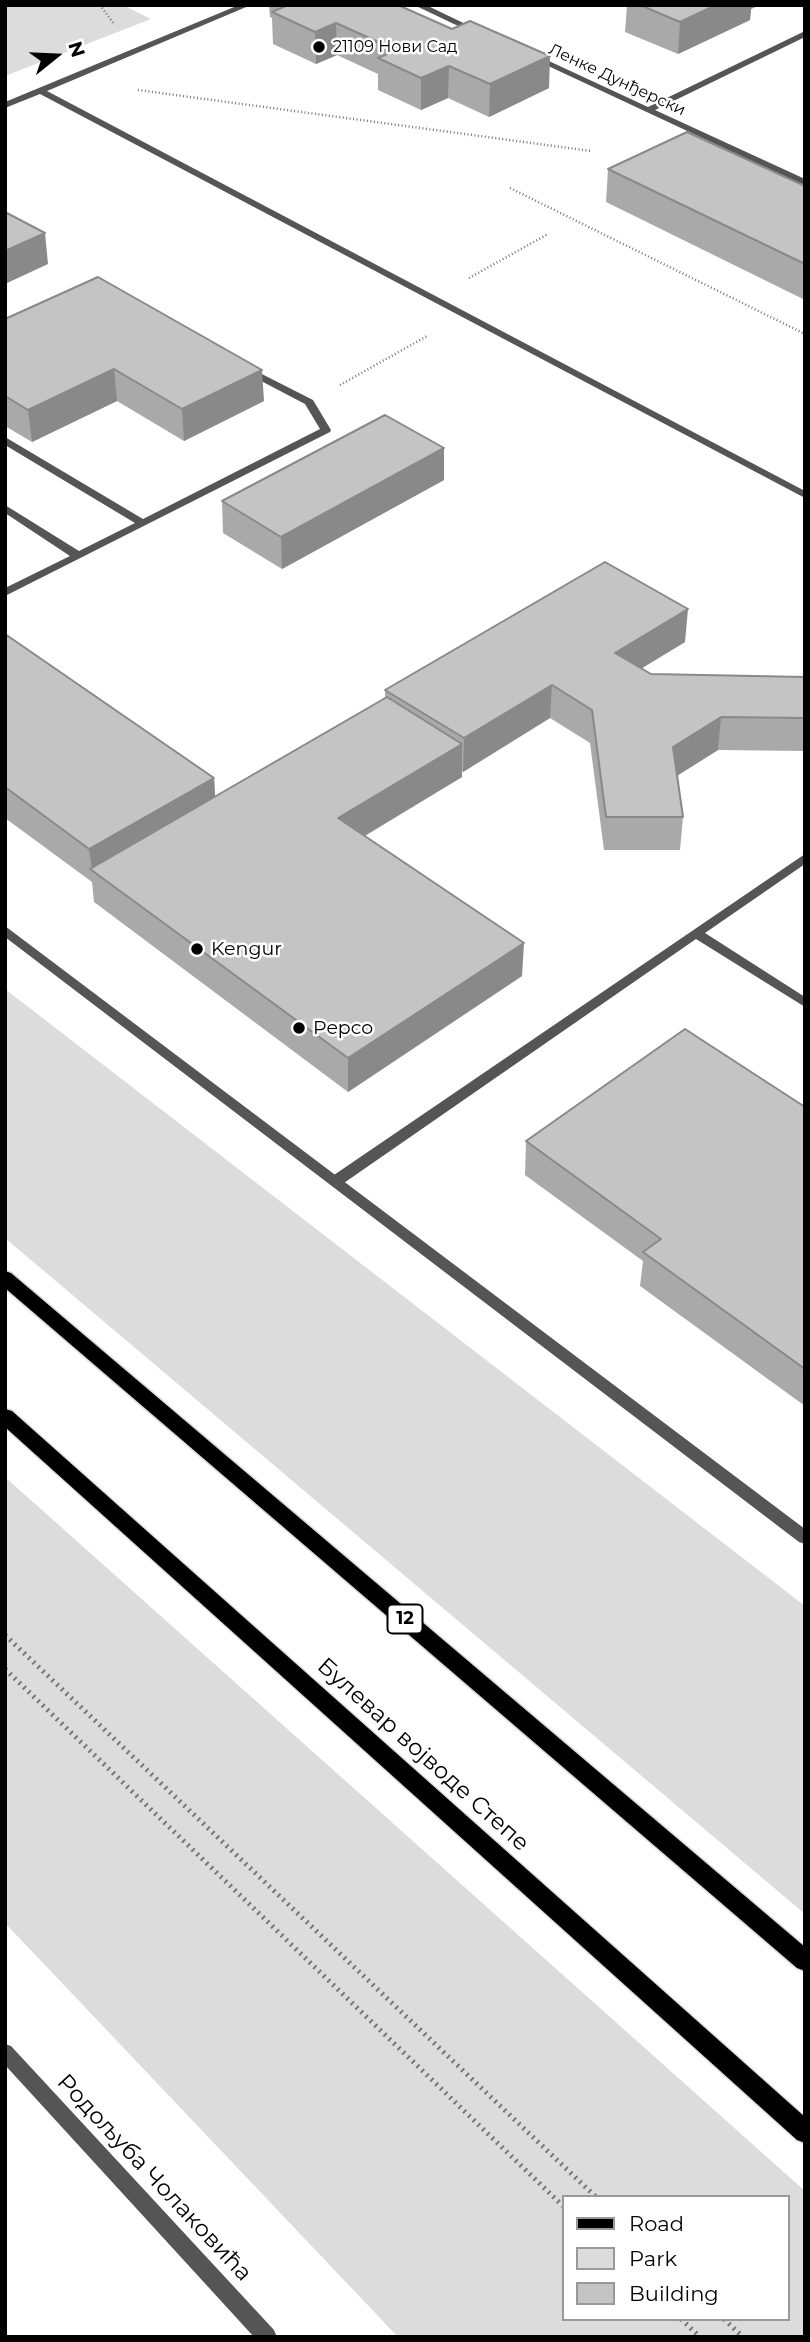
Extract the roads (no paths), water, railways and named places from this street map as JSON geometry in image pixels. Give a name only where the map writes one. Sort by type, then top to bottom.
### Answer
[{"type":"main road","name":"12","points":[[5,1278],[805,1961]]},
{"type":"main road","name":"Булевар војводе Степе","points":[[5,1416],[805,2132]]},
{"type":"street","points":[[5,105],[247,5]]},
{"type":"street","points":[[418,5],[492,39]]},
{"type":"street","points":[[648,110],[805,34]]},
{"type":"street","name":"Ленке Дунђерски","points":[[529,55],[805,183]]},
{"type":"street","points":[[41,91],[805,495]]},
{"type":"street","points":[[5,593],[326,430],[309,402],[238,364]]},
{"type":"street","points":[[5,440],[141,522]]},
{"type":"street","points":[[5,508],[77,555]]},
{"type":"street","points":[[337,1181],[805,858]]},
{"type":"street","points":[[5,930],[805,1538]]},
{"type":"street","points":[[696,933],[805,1003]]},
{"type":"street","name":"Родољуба Чолаковића","points":[[5,2052],[267,2337]]},
{"type":"place","name":"21109 Нови Сад","points":[[319,47]]},
{"type":"place","name":"Kengur","points":[[197,949]]},
{"type":"place","name":"Pepco","points":[[299,1028]]}]
